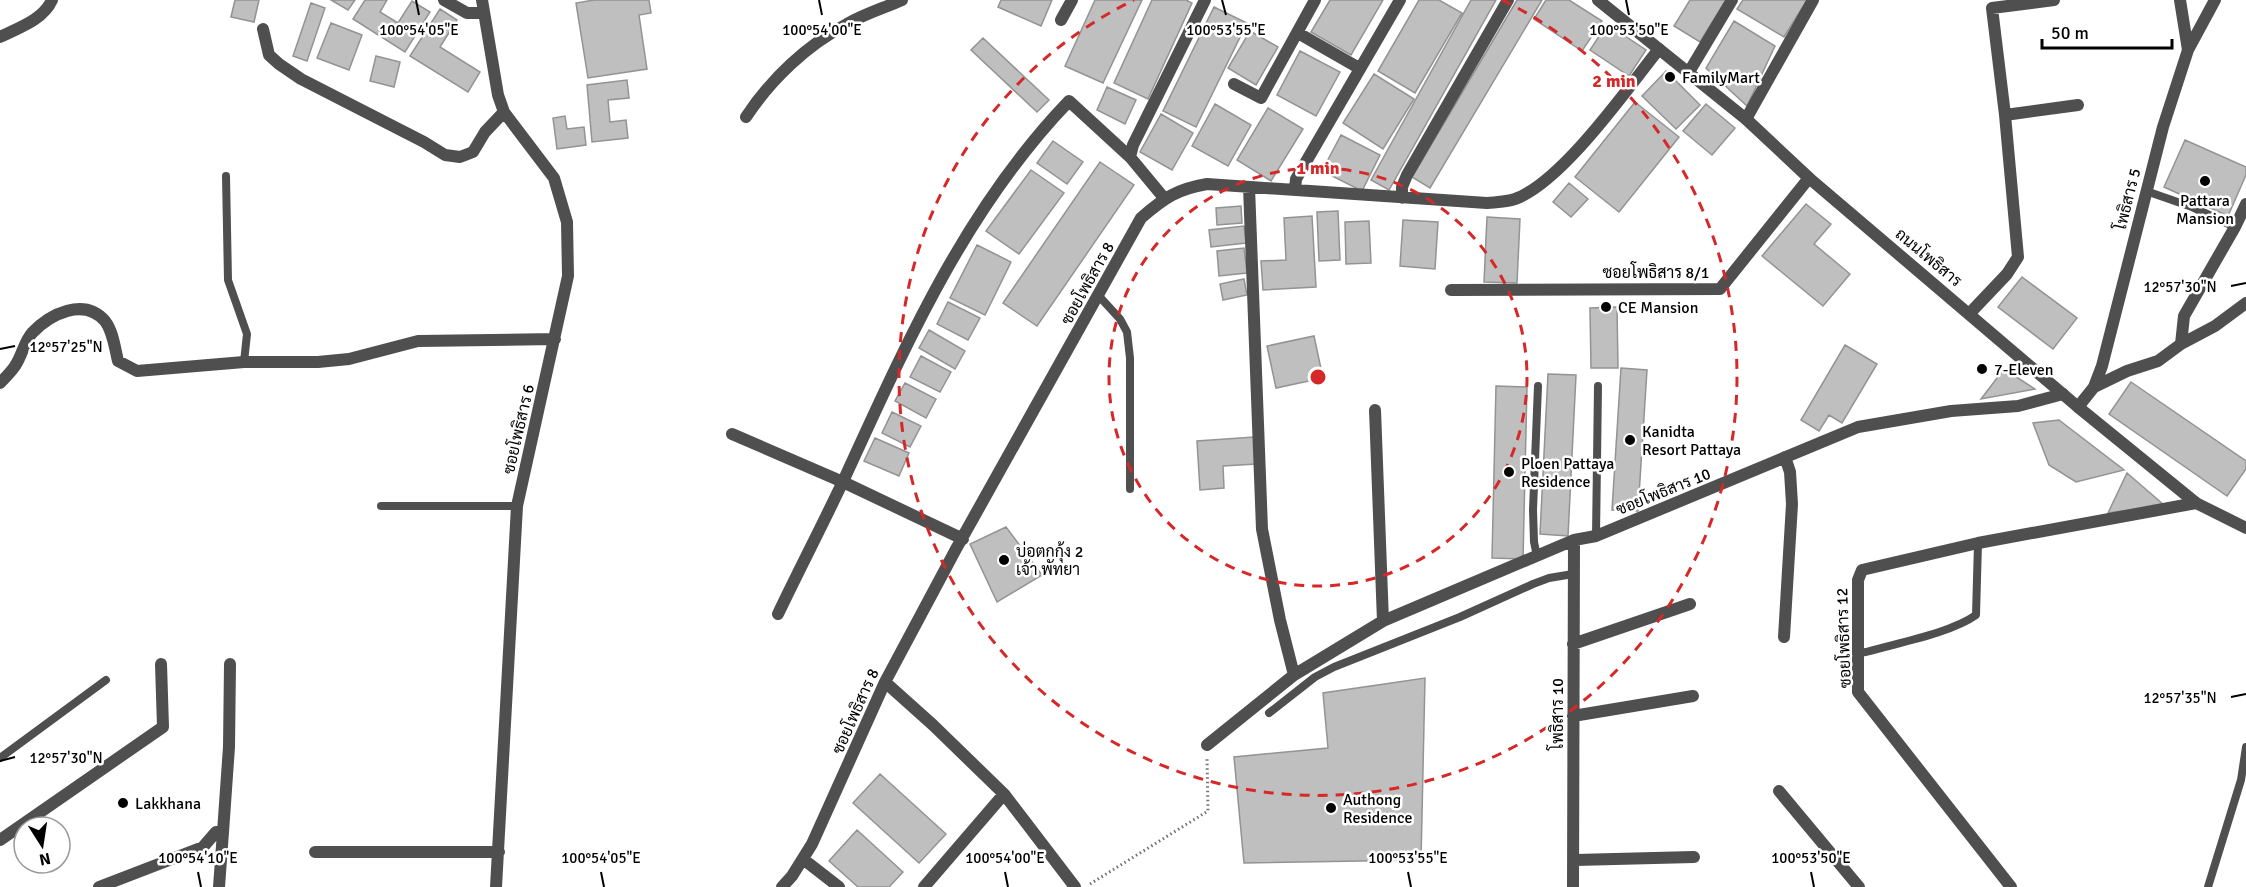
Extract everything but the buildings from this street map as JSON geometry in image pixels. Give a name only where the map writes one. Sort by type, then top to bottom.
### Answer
[{"type":"street","points":[[0,37],[30,23],[50,5],[52,0]]},
{"type":"street","points":[[444,0],[467,13],[483,13]]},
{"type":"street","name":"ซอยโพธิสาร 6","points":[[483,0],[494,79],[504,112],[554,178],[567,222],[568,276],[517,506],[496,887]]},
{"type":"street","points":[[746,117],[757,100],[804,52],[847,23],[902,0]]},
{"type":"street","points":[[1061,20],[1072,0]]},
{"type":"street","points":[[1130,157],[1133,145],[1205,0]]},
{"type":"street","points":[[1233,84],[1261,98],[1315,0]]},
{"type":"street","points":[[1295,189],[1296,179],[1400,0]]},
{"type":"street","points":[[1402,198],[1402,187],[1407,175],[1508,0]]},
{"type":"street","name":"ถนนโพธิสาร","points":[[1598,0],[1746,119],[1809,178],[2078,407],[2196,503],[2246,528]]},
{"type":"street","points":[[1689,72],[1732,0]]},
{"type":"street","points":[[1746,119],[1813,0]]},
{"type":"street","points":[[1970,313],[2007,273],[2018,257],[1992,8],[2054,0]]},
{"type":"street","points":[[2180,0],[2188,50]]},
{"type":"street","name":"โพธิสาร 5","points":[[2078,407],[2094,387],[2102,366],[2146,191],[2188,50],[2215,0]]},
{"type":"street","points":[[263,29],[269,55],[279,64],[301,79],[445,155],[460,157],[473,152],[485,132],[504,112]]},
{"type":"street","points":[[1298,33],[1359,68]]},
{"type":"street","name":"ซอยโพธิสาร 8","points":[[782,887],[803,859],[840,785],[885,682],[1141,218],[1164,198],[1185,188],[1207,184],[1487,203],[1517,198],[1542,183],[1586,140],[1659,48]]},
{"type":"street","points":[[778,614],[843,482],[908,339],[975,218],[1041,129],[1069,101],[1130,157],[1164,198]]},
{"type":"street","points":[[2005,116],[2078,105]]},
{"type":"street","name":"ซอยโพธิสาร 8/1","points":[[1451,290],[1720,289],[1809,178]]},
{"type":"street","points":[[1249,187],[1263,529],[1294,675]]},
{"type":"street","points":[[2181,344],[2184,316],[2246,204]]},
{"type":"street","points":[[2094,387],[2127,371],[2158,361],[2181,344],[2215,326],[2246,303]]},
{"type":"street","points":[[0,383],[15,366],[31,334],[56,314],[70,309],[92,312],[105,321],[111,332],[118,361],[136,371],[244,362],[318,362],[349,359],[418,341],[555,339]]},
{"type":"street","name":"ซอยโพธิสาร 10","points":[[1207,745],[1294,675],[1383,621],[1574,540],[1596,536],[1858,427],[1941,413],[2018,406],[2063,394]]},
{"type":"street","points":[[1375,410],[1383,621]]},
{"type":"street","points":[[732,434],[843,482],[963,539]]},
{"type":"street","points":[[1784,637],[1792,504],[1790,472],[1785,458]]},
{"type":"street","name":"ซอยโพธิสาร 12","points":[[2011,887],[1858,692],[1858,580],[1862,570],[1978,543],[2196,503]]},
{"type":"street","name":"โพธิสาร 10","points":[[1573,887],[1575,860],[1574,540]]},
{"type":"street","points":[[1573,644],[1690,604]]},
{"type":"street","points":[[0,840],[162,727],[161,663]]},
{"type":"street","points":[[219,887],[230,747],[230,664]]},
{"type":"street","points":[[885,682],[1004,794],[1076,887]]},
{"type":"street","points":[[1573,716],[1694,696]]},
{"type":"street","points":[[1779,790],[1859,887]]},
{"type":"street","points":[[924,887],[1004,794]]},
{"type":"street","points":[[99,887],[203,847],[216,832],[223,832]]},
{"type":"street","points":[[315,852],[499,852]]},
{"type":"street","points":[[1575,860],[1694,857]]},
{"type":"street","points":[[803,859],[839,887]]},
{"type":"lane","points":[[225,176],[228,280],[247,334],[244,362]]},
{"type":"lane","points":[[2146,191],[2192,207],[2235,227]]},
{"type":"lane","points":[[1098,295],[1120,319],[1127,332],[1130,358],[1130,489]]},
{"type":"lane","points":[[1537,556],[1533,510],[1538,386]]},
{"type":"lane","points":[[1596,536],[1598,386]]},
{"type":"lane","points":[[381,506],[517,506]]},
{"type":"lane","points":[[1857,652],[1866,652],[1941,630],[1969,620],[1976,615],[1978,543]]},
{"type":"lane","points":[[1269,712],[1316,676],[1533,584],[1549,578],[1573,574]]},
{"type":"lane","points":[[0,758],[106,681]]},
{"type":"lane","points":[[2208,887],[2241,780],[2246,747]]},
{"type":"path","points":[[1085,887],[1208,811],[1207,745]]},
{"type":"place","name":"FamilyMart","points":[[1670,77]]},
{"type":"place","name":"Pattara Mansion","points":[[2205,181]]},
{"type":"place","name":"CE Mansion","points":[[1606,307]]},
{"type":"place","name":"7-Eleven","points":[[1982,369]]},
{"type":"place","name":"Kanidta Resort Pattaya","points":[[1630,440]]},
{"type":"place","name":"Ploen Pattaya Residence","points":[[1509,472]]},
{"type":"place","name":"บ่อตกกุ้ง 2 เจ้า พัทยา","points":[[1004,560]]},
{"type":"place","name":"Lakkhana","points":[[123,803]]},
{"type":"place","name":"Authong Residence","points":[[1331,808]]}]
